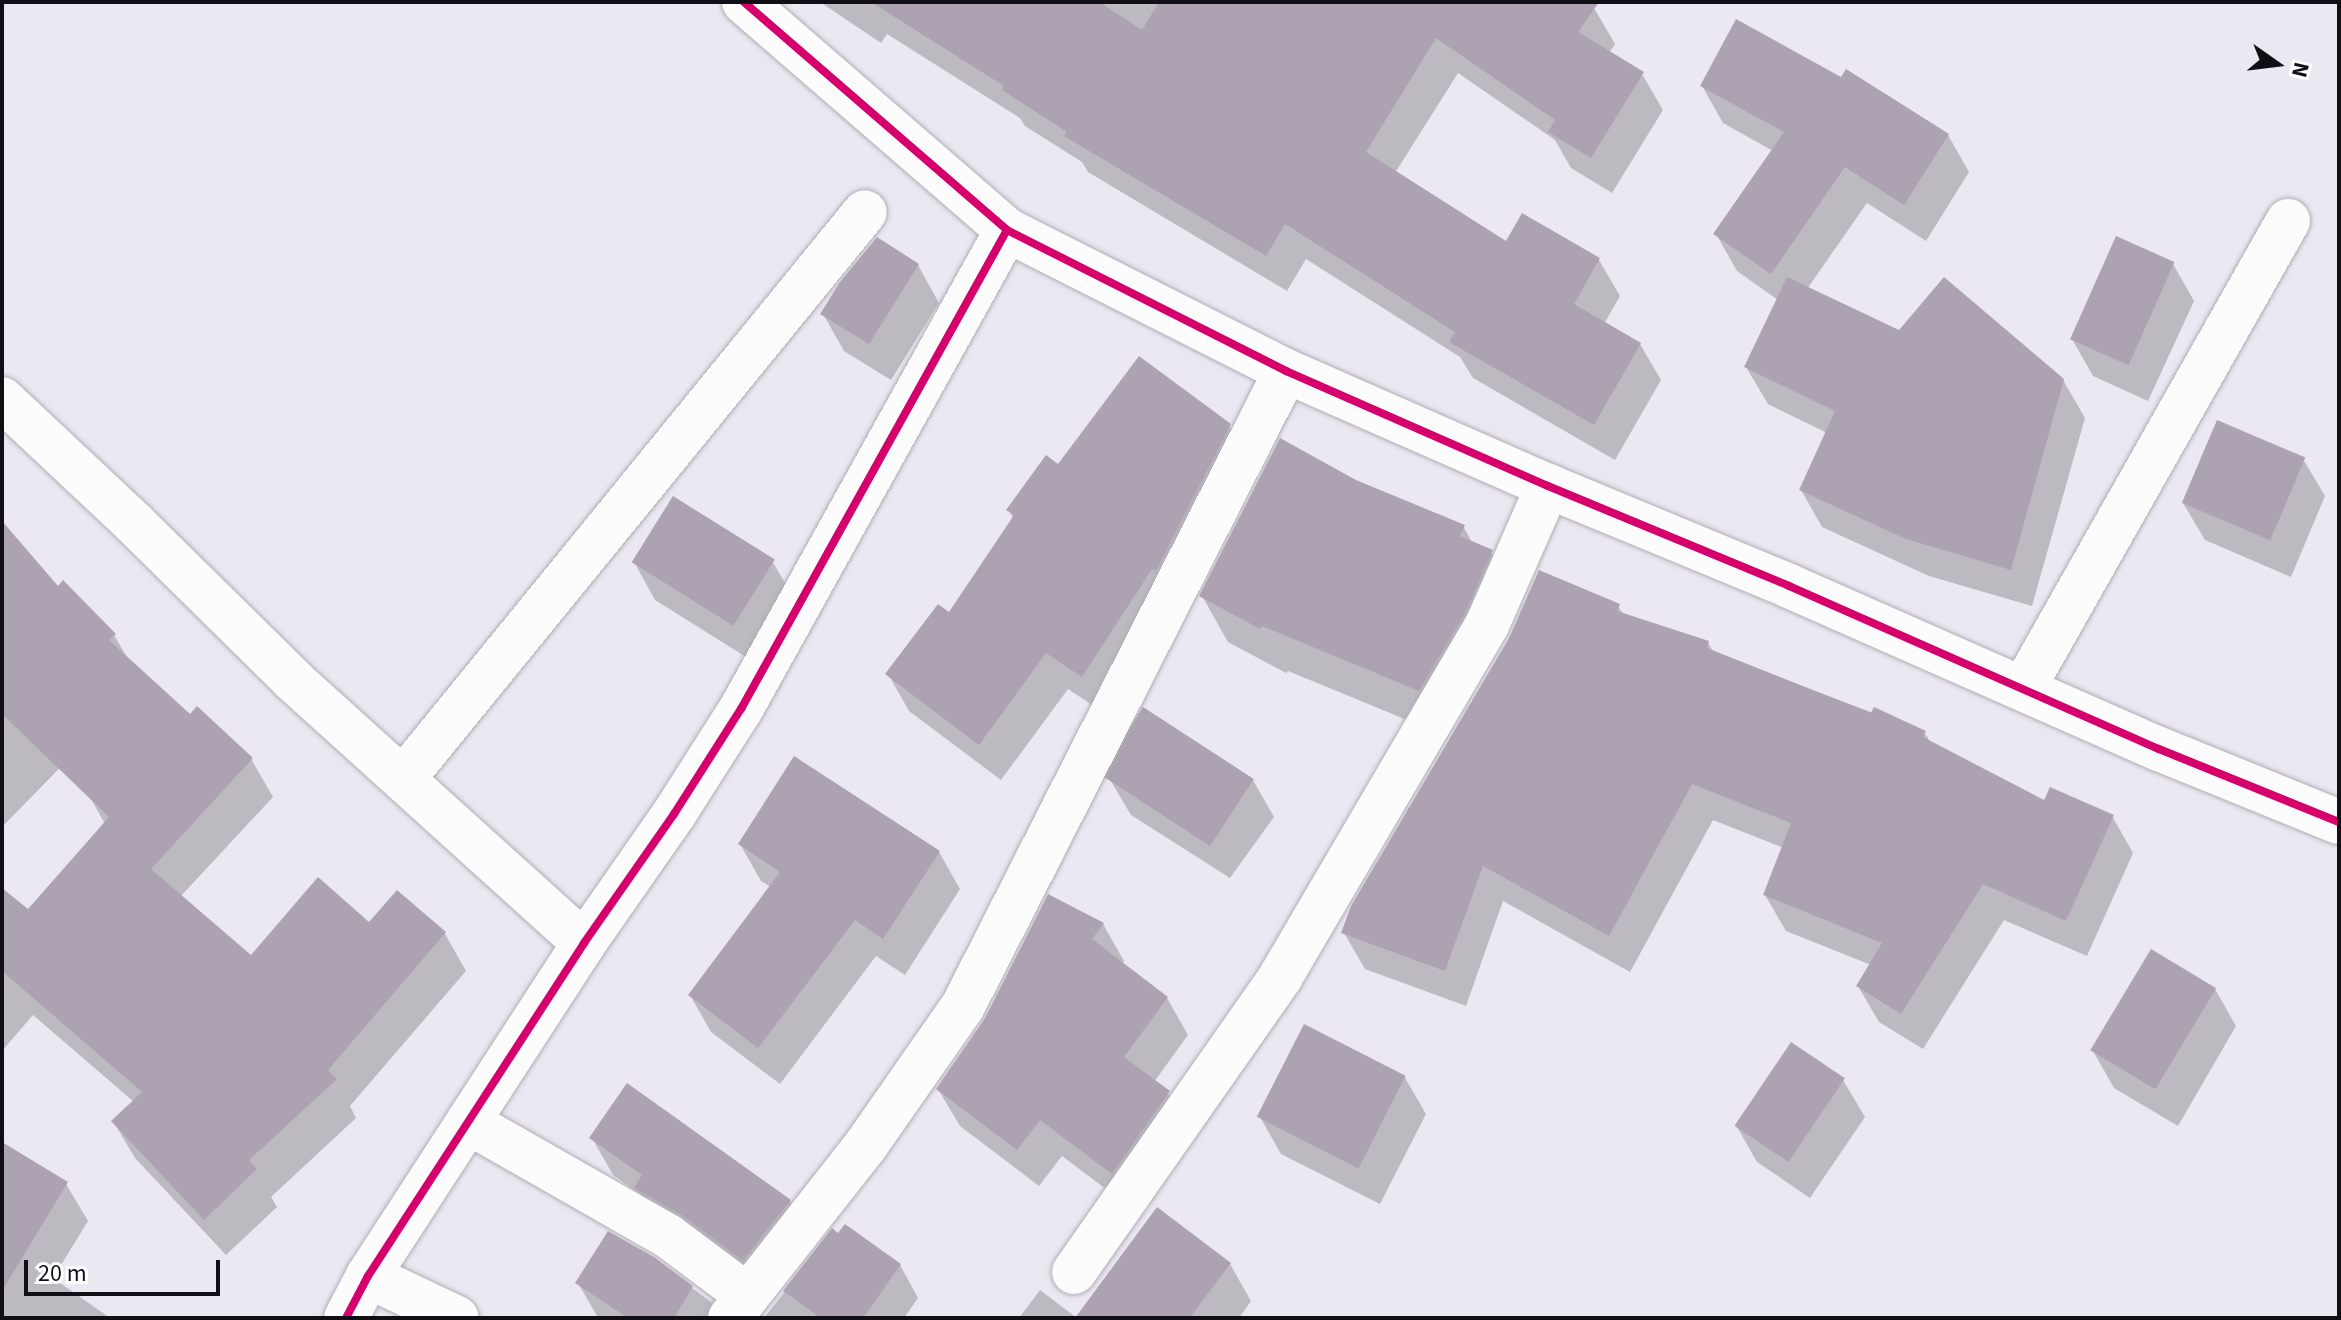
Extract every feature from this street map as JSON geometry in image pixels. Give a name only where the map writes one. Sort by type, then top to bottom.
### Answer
[{"type":"street","points":[[744,2],[1007,230],[1286,371],[1548,486],[2339,822]]},
{"type":"street","points":[[403,779],[865,212]]},
{"type":"street","points":[[2023,689],[2288,221]]},
{"type":"street","points":[[346,1318],[368,1276],[584,943],[674,814],[741,709],[1007,230]]},
{"type":"street","points":[[468,1122],[668,1236],[739,1307],[866,1145],[963,1006],[1286,371]]},
{"type":"street","points":[[2,399],[134,523],[293,680],[584,943]]},
{"type":"street","points":[[1074,1272],[1281,976],[1487,625],[1548,486]]},
{"type":"street","points":[[368,1276],[457,1318]]},
{"type":"building","points":[[871,2],[1099,2],[1142,30],[1159,2],[1599,2],[1578,32],[1644,72],[1591,158],[1548,132],[1555,120],[1436,38],[1366,152],[1506,241],[1522,213],[1600,258],[1574,304],[1641,343],[1594,425],[1449,342],[1455,332],[1285,224],[1266,256],[1064,136],[1067,132],[1002,90],[1004,86]]},
{"type":"building","points":[[1736,19],[1841,77],[1846,69],[1949,134],[1904,205],[1845,167],[1771,274],[1713,234],[1784,132],[1700,86]]},
{"type":"building","points":[[2116,236],[2174,262],[2129,365],[2070,339]]},
{"type":"building","points":[[877,237],[919,264],[869,344],[820,314],[840,282]]},
{"type":"building","points":[[1787,277],[1899,330],[1944,277],[2064,379],[2011,570],[1906,539],[1799,490],[1835,411],[1744,367]]},
{"type":"building","points":[[1139,356],[1231,424],[1156,571],[1152,569],[1082,677],[1046,653],[979,745],[885,674],[938,604],[949,612],[1014,515],[1006,510],[1046,455],[1058,464]]},
{"type":"building","points":[[2217,420],[2305,458],[2270,540],[2182,503]]},
{"type":"building","points":[[1280,438],[1356,480],[1465,525],[1460,536],[1493,550],[1465,614],[1419,691],[1262,626],[1260,629],[1199,596]]},
{"type":"building","points":[[673,496],[775,560],[733,626],[632,562]]},
{"type":"building","points":[[2,521],[58,586],[63,580],[116,634],[109,640],[190,714],[197,706],[253,758],[151,869],[251,955],[318,877],[369,922],[397,890],[446,932],[328,1070],[337,1079],[249,1160],[257,1169],[204,1220],[111,1121],[142,1092],[2,971],[2,888],[28,909],[109,817],[2,714]]},
{"type":"building","points":[[1539,570],[1620,604],[1617,611],[1709,641],[1707,648],[1871,713],[1874,707],[1926,731],[1923,737],[2044,800],[2050,787],[2114,815],[2066,921],[1983,884],[1901,1014],[1856,986],[1882,943],[1763,895],[1791,823],[1692,784],[1609,936],[1483,866],[1445,971],[1341,933],[1351,906],[1509,638]]},
{"type":"building","points":[[1143,707],[1254,779],[1210,846],[1099,774]]},
{"type":"building","points":[[794,756],[940,851],[883,939],[855,920],[758,1048],[688,995],[780,872],[738,844]]},
{"type":"building","points":[[1048,894],[1104,923],[1092,939],[1168,997],[1124,1057],[1170,1091],[1112,1174],[1040,1120],[1017,1150],[936,1089],[985,1018]]},
{"type":"building","points":[[2151,949],[2216,988],[2155,1089],[2090,1050]]},
{"type":"building","points":[[1304,1024],[1406,1076],[1358,1168],[1257,1117]]},
{"type":"building","points":[[1791,1042],[1845,1078],[1788,1162],[1735,1126]]},
{"type":"building","points":[[627,1083],[791,1200],[743,1261],[683,1216],[634,1188],[642,1175],[589,1138]]},
{"type":"building","points":[[2,1142],[68,1182],[2,1291]]},
{"type":"building","points":[[1157,1207],[1231,1263],[1190,1318],[1075,1318]]},
{"type":"building","points":[[845,1224],[901,1264],[863,1318],[821,1318],[783,1291],[832,1228],[838,1233]]},
{"type":"building","points":[[608,1231],[654,1257],[693,1286],[674,1318],[628,1318],[575,1283]]},
{"type":"cycle path","points":[[744,2],[1007,230],[1286,371],[1548,486],[1789,586],[2159,749],[2339,822]]},
{"type":"cycle path","points":[[346,1318],[368,1276],[584,943],[674,814],[741,709],[1007,230]]}]
